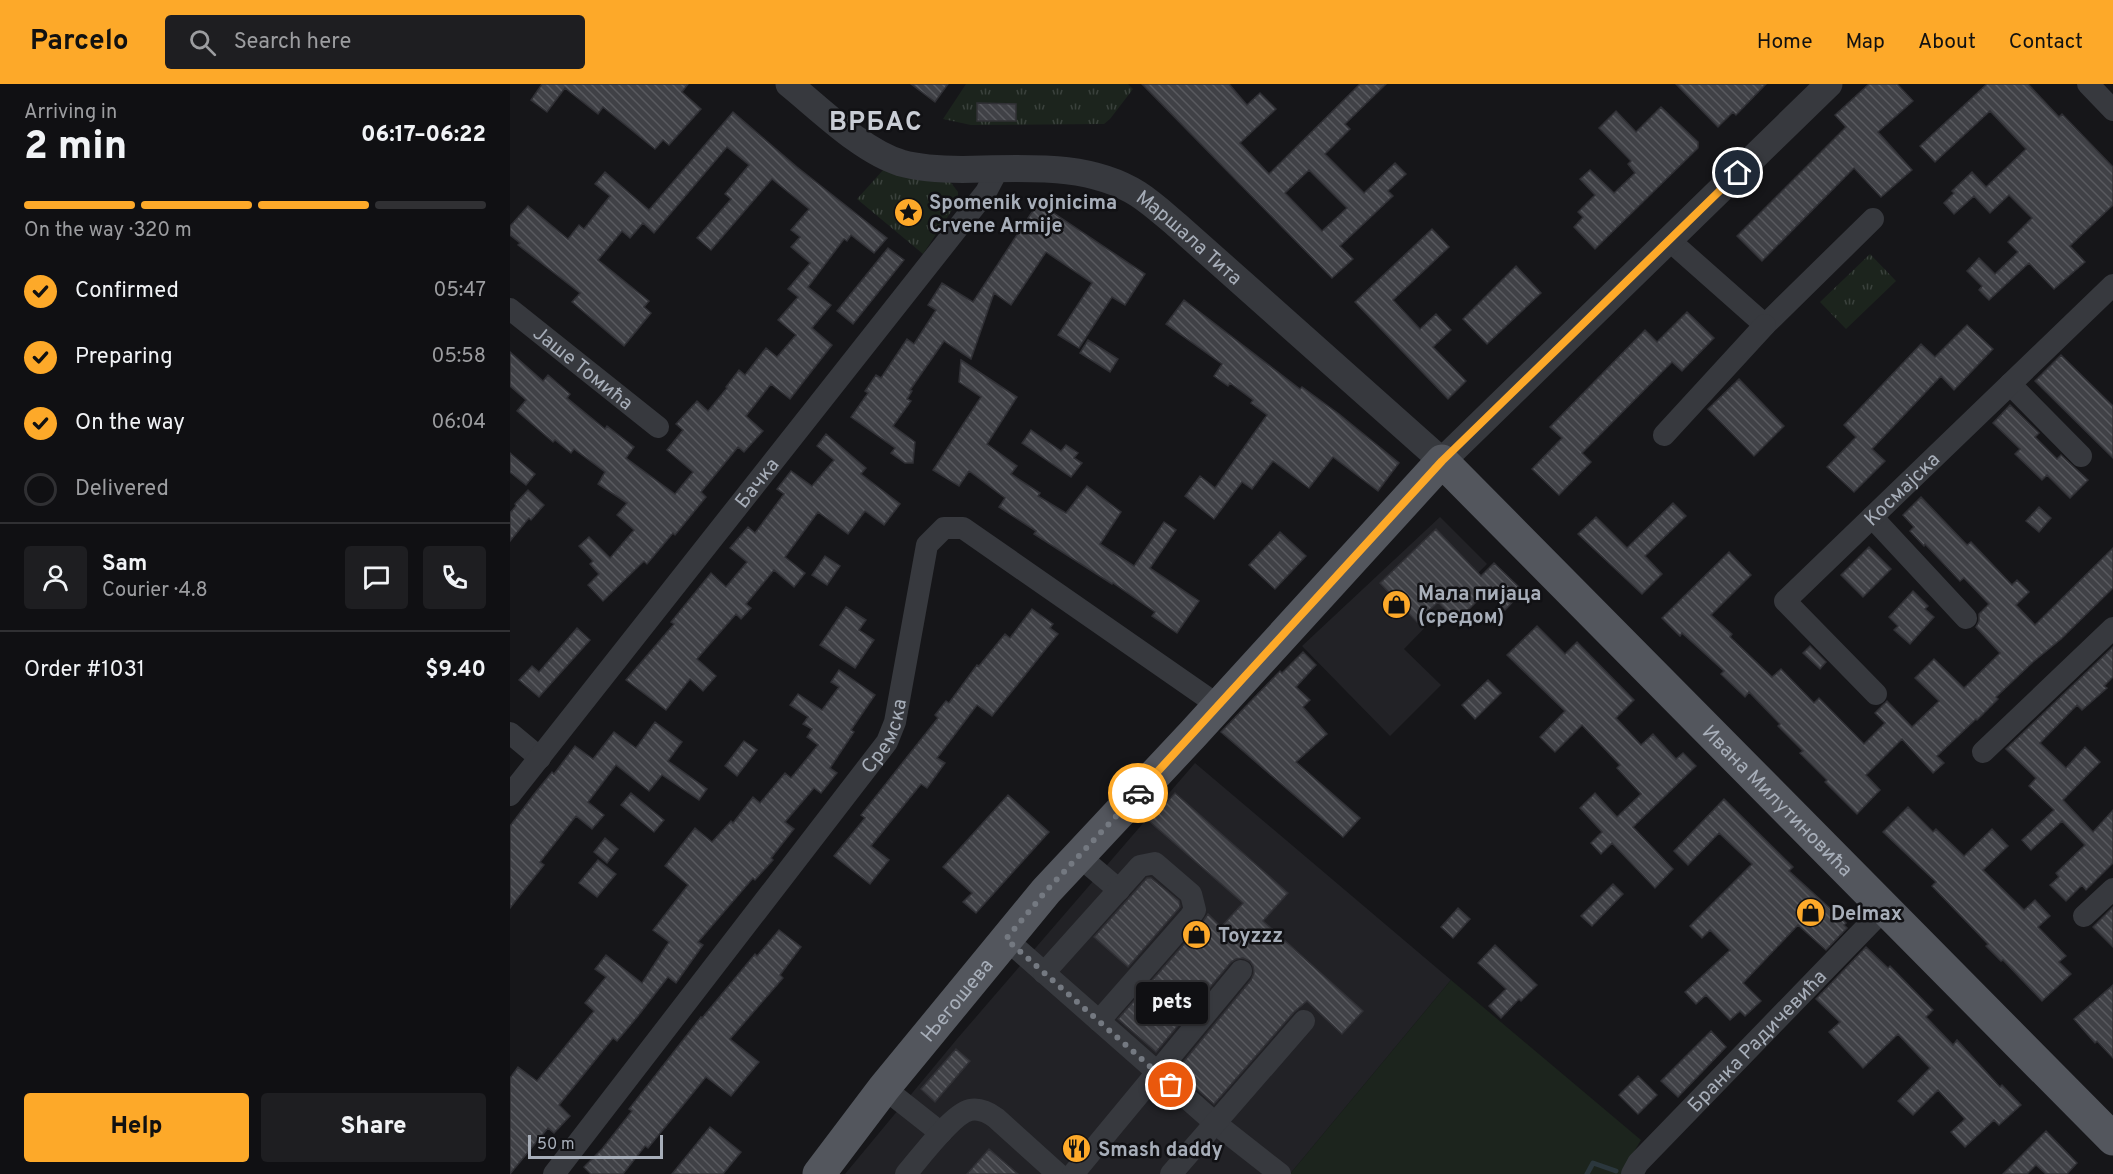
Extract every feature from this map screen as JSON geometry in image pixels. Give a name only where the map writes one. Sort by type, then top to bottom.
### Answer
[{"type":"main road","name":"Његошева","points":[[819,1174],[884,1088],[1046,891],[1219,706],[1442,461]]},
{"type":"main road","name":"Ивана Милутиновића","points":[[1442,461],[2113,1139]]},
{"type":"street","name":"Маршала Тита","points":[[789,84],[860,141],[887,158],[902,163],[924,167],[1069,171],[1090,174],[1122,186],[1138,195],[1178,225],[1442,461]]},
{"type":"street","name":"Његошева","points":[[1442,461],[1829,84]]},
{"type":"street","points":[[2088,84],[2113,110]]},
{"type":"street","name":"Бачка","points":[[510,795],[986,192],[998,169]]},
{"type":"street","points":[[1664,435],[1765,325],[1873,219]]},
{"type":"street","points":[[1669,240],[1765,325]]},
{"type":"street","name":"Космајска","points":[[1876,694],[1785,601],[2113,285]]},
{"type":"street","name":"Јаше Томића","points":[[510,309],[658,427]]},
{"type":"street","points":[[2010,384],[2081,456]]},
{"type":"street","points":[[1872,517],[1966,618]]},
{"type":"street","name":"Сремска","points":[[554,1174],[887,742],[895,722],[927,545],[944,528],[963,528],[1219,706]]},
{"type":"street","points":[[1983,752],[2113,628]]},
{"type":"street","points":[[510,733],[540,758]]},
{"type":"street","points":[[1079,856],[1119,890]]},
{"type":"street","points":[[1044,973],[1140,866],[1155,863],[1191,894],[1195,910],[1099,1021]]},
{"type":"street","points":[[2084,916],[2113,889]]},
{"type":"street","name":"Бранка Радичевића","points":[[1632,1174],[1638,1163],[1885,908]]},
{"type":"street","points":[[1006,939],[1215,1123],[1280,1174]]},
{"type":"street","points":[[1072,1174],[1241,971]]},
{"type":"street","points":[[1171,1174],[1304,1021]]},
{"type":"street","points":[[884,1088],[940,1133]]},
{"type":"street","points":[[906,1174],[940,1133],[960,1114],[979,1109],[989,1112],[1058,1174]]},
{"type":"shaded area","name":"Мала пијаца (средом)","points":[[1440,517],[1487,564],[1404,649],[1441,685],[1390,736],[1302,646]]},
{"type":"shaded area","points":[[1195,763],[1451,980],[1290,1174],[845,1174],[957,1039]]},
{"type":"green space","points":[[966,84],[1128,84],[1133,89],[1104,124],[971,125],[943,119]]},
{"type":"green space","points":[[884,169],[949,180],[958,192],[958,201],[923,254],[857,199]]},
{"type":"green space","points":[[1870,254],[1896,281],[1846,329],[1820,302]]},
{"type":"green space","points":[[1451,980],[1641,1140],[1621,1174],[1290,1174]]},
{"type":"building","points":[[542,84],[688,84],[682,92],[701,109],[669,145],[663,140],[655,149],[603,107],[598,114],[565,88],[547,112],[531,100]]},
{"type":"building","points":[[911,84],[948,84],[935,102]]},
{"type":"building","points":[[1142,84],[1229,84],[1247,105],[1260,93],[1276,109],[1240,143],[1269,174],[1360,84],[1386,84],[1345,124],[1350,129],[1325,154],[1364,193],[1395,163],[1406,174],[1388,191],[1393,196],[1340,246],[1353,259],[1332,278]],"holes":[[[1309,170],[1347,208],[1322,231],[1285,193]]]},
{"type":"building","points":[[1676,84],[1766,84],[1736,115],[1733,112],[1718,127]]},
{"type":"building","points":[[1869,84],[1897,84],[1913,101],[1878,132],[1912,170],[1881,197],[1854,168],[1762,261],[1737,236],[1846,127],[1835,115]]},
{"type":"building","points":[[1987,84],[2028,84],[2059,117],[2062,114],[2113,167],[2113,205],[2070,246],[2085,262],[2054,289],[2029,263],[1989,300],[1979,290],[1982,286],[1967,271],[1979,258],[1995,274],[2018,252],[2008,242],[2032,218],[2009,195],[1990,213],[1974,196],[1954,214],[1944,203],[1954,193],[1952,191],[1972,172],[1986,187],[2026,149],[1990,111],[1935,162],[1920,146]]},
{"type":"building","points":[[977,103],[1016,104],[1016,121],[977,121]]},
{"type":"building","points":[[1661,107],[1698,142],[1698,148],[1595,249],[1574,227],[1583,217],[1578,212],[1595,195],[1580,179],[1590,170],[1614,193],[1635,173],[1628,164],[1631,161],[1599,128],[1616,111],[1636,132]]},
{"type":"building","points":[[733,112],[797,167],[887,238],[874,253],[851,235],[847,241],[844,239],[808,287],[831,305],[812,328],[832,345],[790,399],[771,384],[746,416],[763,431],[744,452],[738,447],[701,492],[706,497],[675,535],[673,533],[647,564],[644,561],[603,601],[588,585],[599,574],[590,564],[593,561],[579,546],[589,537],[610,558],[634,530],[617,515],[627,503],[598,484],[605,472],[574,449],[571,453],[555,440],[553,442],[517,411],[526,400],[510,386],[510,352],[543,381],[548,375],[570,394],[567,398],[605,429],[607,426],[634,447],[626,458],[675,494],[693,472],[667,450],[683,430],[676,424],[697,401],[708,411],[739,370],[745,375],[766,348],[777,357],[796,335],[778,320],[798,297],[788,289],[810,263],[791,247],[800,237],[791,230],[809,209],[772,179],[711,250],[697,238],[731,199],[725,194],[749,165],[727,147],[654,233],[643,223],[630,238],[622,231],[598,260],[649,301],[644,307],[651,313],[624,346],[572,302],[580,293],[518,245],[520,243],[510,235],[510,226],[528,206],[568,239],[579,225],[584,229],[610,196],[595,184],[605,172],[649,210]]},
{"type":"building","points":[[1036,206],[1043,206],[1145,274],[1125,305],[1112,297],[1079,348],[1058,335],[1092,283],[1046,252],[1011,305],[994,293],[971,359],[944,341],[910,390],[912,391],[907,399],[911,401],[893,426],[915,442],[913,463],[905,463],[891,453],[895,448],[851,417],[868,393],[865,391],[876,375],[881,378],[907,339],[914,344],[936,310],[928,305],[942,283],[973,302]]},
{"type":"building","points":[[1432,229],[1449,247],[1393,300],[1420,329],[1436,314],[1451,330],[1433,347],[1466,381],[1448,399],[1355,302]]},
{"type":"building","points":[[888,248],[904,260],[853,324],[837,311]]},
{"type":"building","points":[[1516,266],[1541,293],[1487,344],[1463,319]]},
{"type":"building","points":[[1184,300],[1300,389],[1302,387],[1339,414],[1399,463],[1378,491],[1333,457],[1309,488],[1273,461],[1252,489],[1242,482],[1214,519],[1185,496],[1200,476],[1215,488],[1267,415],[1251,403],[1253,400],[1230,383],[1228,386],[1214,376],[1222,364],[1166,324]]},
{"type":"building","points":[[1687,312],[1714,338],[1682,371],[1672,362],[1582,453],[1591,462],[1559,495],[1532,469],[1562,438],[1550,427],[1645,330],[1657,342]]},
{"type":"building","points":[[1967,325],[1993,349],[1954,390],[1941,376],[1872,449],[1885,461],[1854,492],[1827,467],[1856,437],[1844,425],[1921,344],[1935,357]]},
{"type":"building","points":[[1088,340],[1118,359],[1110,372],[1080,353]]},
{"type":"building","points":[[2061,355],[2113,406],[2113,458],[2035,381]]},
{"type":"building","points":[[961,360],[1017,397],[987,444],[1017,466],[1011,474],[1040,493],[1038,496],[1066,513],[1087,486],[1121,512],[1100,544],[1134,566],[1164,522],[1176,530],[1150,568],[1199,601],[1177,633],[1152,616],[1155,612],[1034,534],[1036,531],[999,507],[1005,498],[969,471],[959,486],[933,470],[981,397],[959,382]]},
{"type":"building","points":[[1739,379],[1784,426],[1754,456],[1708,409]]},
{"type":"building","points":[[2010,405],[2039,433],[2035,437],[2057,459],[2061,455],[2088,480],[2070,498],[2047,475],[2042,480],[2015,454],[2020,449],[1993,423]]},
{"type":"building","points":[[1031,430],[1061,451],[1066,445],[1078,453],[1074,458],[1082,463],[1071,477],[1022,443]]},
{"type":"building","points":[[826,434],[866,468],[861,474],[900,504],[884,525],[865,511],[848,534],[818,512],[785,557],[805,573],[794,587],[774,570],[746,604],[751,608],[741,619],[736,614],[697,659],[716,676],[703,691],[690,679],[666,710],[626,680],[674,624],[671,622],[711,573],[726,587],[747,562],[730,548],[748,527],[755,533],[784,494],[777,489],[791,471],[812,486],[834,460],[817,446]]},
{"type":"building","points":[[510,453],[535,474],[526,485],[510,472]]},
{"type":"building","points":[[528,490],[544,505],[531,520],[529,518],[510,541],[510,513]]},
{"type":"building","points":[[1921,497],[1967,545],[1971,542],[2012,585],[2017,580],[2029,592],[2016,605],[2035,625],[2113,548],[2113,588],[2061,639],[1996,697],[1998,699],[1977,720],[1937,756],[1944,763],[1933,773],[1902,739],[1866,775],[1880,790],[1857,814],[1825,782],[1827,780],[1800,753],[1803,751],[1749,692],[1745,697],[1721,674],[1724,671],[1682,633],[1680,636],[1662,618],[1729,552],[1751,575],[1711,615],[1732,634],[1730,637],[1772,677],[1781,669],[1814,703],[1819,698],[1864,744],[1885,723],[1875,713],[1887,701],[1912,727],[1939,701],[1915,678],[1934,659],[1964,688],[2000,653],[1976,627],[1979,614],[1989,604],[1964,578],[1960,581],[1910,531],[1914,527],[1903,515]]},
{"type":"building","points":[[1673,503],[1686,516],[1645,556],[1662,574],[1642,594],[1578,534],[1596,517],[1627,548]]},
{"type":"building","points":[[2039,507],[2051,518],[2039,532],[2026,521]]},
{"type":"building","points":[[1436,529],[1481,576],[1494,563],[1523,591],[1505,610],[1486,592],[1457,621],[1438,602],[1417,622],[1380,583]]},
{"type":"building","points":[[1280,532],[1306,556],[1275,589],[1249,565]]},
{"type":"building","points":[[1869,547],[1891,569],[1863,597],[1841,575]]},
{"type":"building","points":[[825,556],[840,566],[827,585],[812,575]]},
{"type":"building","points":[[1913,591],[1928,606],[1925,609],[1934,617],[1910,644],[1894,630],[1898,626],[1889,617]]},
{"type":"building","points":[[846,607],[866,620],[859,630],[874,640],[855,668],[820,645]]},
{"type":"building","points":[[1032,609],[1053,624],[1050,628],[1058,634],[992,716],[977,705],[937,758],[945,763],[927,788],[921,784],[871,846],[889,860],[870,884],[834,856],[865,818],[861,815],[938,718],[935,715],[946,701],[949,703],[977,665],[979,666],[1005,634],[1010,638]]},
{"type":"building","points":[[1537,626],[1565,654],[1577,642],[1634,700],[1616,718],[1641,745],[1653,734],[1676,759],[1683,753],[1696,766],[1633,827],[1673,869],[1655,888],[1612,843],[1601,854],[1591,843],[1602,832],[1580,808],[1595,793],[1617,817],[1641,794],[1617,768],[1620,765],[1582,725],[1555,752],[1540,737],[1565,711],[1507,655]]},
{"type":"building","points":[[577,628],[590,640],[539,697],[519,680],[532,666],[539,672]]},
{"type":"building","points":[[1810,646],[1826,662],[1820,669],[1803,653]]},
{"type":"building","points":[[2113,647],[2113,677],[2104,686],[2107,688],[2082,710],[2077,705],[2040,743],[2066,768],[2085,747],[2100,762],[2063,800],[2093,832],[2113,810],[2113,863],[2086,890],[2082,885],[2066,901],[2050,885],[2059,877],[2056,873],[2085,845],[2062,821],[2031,850],[2022,840],[2054,810],[2029,786],[2036,778],[2006,749]]},
{"type":"building","points":[[1303,652],[1316,665],[1296,687],[1310,700],[1303,707],[1327,734],[1296,762],[1360,818],[1343,837],[1221,732],[1280,671],[1282,673]]},
{"type":"building","points":[[839,670],[875,695],[851,730],[854,732],[830,768],[837,773],[821,793],[814,788],[785,822],[794,829],[771,858],[773,860],[755,880],[753,878],[698,942],[703,945],[676,983],[668,977],[617,1041],[613,1038],[559,1105],[570,1116],[554,1133],[548,1128],[510,1174],[510,1078],[518,1067],[537,1081],[594,1011],[585,1003],[606,977],[595,969],[606,955],[642,983],[669,942],[653,930],[688,885],[665,866],[695,828],[712,842],[731,821],[733,823],[753,797],[760,803],[785,773],[791,778],[818,745],[807,737],[812,729],[803,724],[808,717],[790,705],[798,694],[822,710],[839,687],[831,682]]},
{"type":"building","points":[[1488,680],[1501,693],[1475,719],[1462,705]]},
{"type":"building","points":[[655,722],[682,742],[668,761],[707,789],[699,800],[662,775],[649,791],[616,765],[588,802],[604,815],[592,829],[576,816],[540,862],[544,865],[510,908],[510,826],[535,793],[552,772],[554,774],[575,746],[593,759],[614,732],[636,748]]},
{"type":"building","points":[[744,741],[757,750],[737,776],[725,766]]},
{"type":"building","points":[[631,793],[664,820],[654,832],[621,805]]},
{"type":"building","points":[[1175,793],[1288,893],[1263,921],[1363,1011],[1342,1034],[1307,1001],[1294,1012],[1214,1104],[1176,1071],[1251,980],[1254,973],[1250,961],[1243,958],[1231,962],[1156,1052],[1118,1019],[1208,914],[1221,927],[1243,903],[1149,821]]},
{"type":"building","points":[[1008,795],[1049,832],[976,913],[963,902],[972,893],[943,867]]},
{"type":"building","points":[[1724,799],[1793,867],[1789,871],[1846,923],[1844,925],[1847,928],[1826,950],[1798,925],[1743,983],[1761,1001],[1745,1016],[1740,1011],[1730,1020],[1706,995],[1696,1004],[1685,992],[1730,950],[1710,930],[1702,938],[1690,926],[1752,864],[1719,833],[1688,865],[1674,851]]},
{"type":"building","points":[[1908,807],[1933,832],[1936,829],[1964,856],[1992,829],[2008,846],[1983,870],[2024,910],[2035,900],[2050,916],[2038,927],[2066,956],[2059,962],[2071,974],[2042,1001],[2003,960],[2001,961],[1986,946],[1988,944],[1932,886],[1936,882],[1883,832]]},
{"type":"building","points":[[605,838],[618,849],[607,863],[594,852]]},
{"type":"building","points":[[598,860],[616,874],[597,897],[579,883]]},
{"type":"building","points":[[1147,878],[1151,878],[1179,901],[1180,907],[1128,967],[1094,937]]},
{"type":"building","points":[[1613,884],[1623,894],[1592,926],[1581,916]]},
{"type":"building","points":[[2113,907],[2113,947],[2093,927]]},
{"type":"building","points":[[1458,908],[1470,919],[1453,938],[1441,927]]},
{"type":"building","points":[[779,930],[801,947],[780,975],[783,978],[730,1039],[759,1062],[731,1096],[706,1077],[648,1148],[645,1146],[623,1174],[591,1174],[584,1167],[602,1149],[632,1111],[629,1109],[701,1017],[755,954],[757,956]]},
{"type":"building","points":[[1495,945],[1537,985],[1521,1001],[1519,999],[1501,1018],[1489,1006],[1506,989],[1478,963]]},
{"type":"building","points":[[1866,947],[1888,968],[1890,966],[1933,1010],[1926,1017],[1953,1045],[1957,1040],[2000,1087],[2002,1085],[2021,1105],[1999,1125],[1994,1120],[1965,1147],[1951,1132],[1965,1119],[1938,1090],[1913,1115],[1898,1101],[1930,1068],[1898,1034],[1863,1068],[1829,1032],[1840,1022],[1816,999]]},
{"type":"building","points":[[2113,985],[2113,1058],[2097,1041],[2095,1043],[2074,1019]]},
{"type":"building","points":[[1711,1031],[1726,1047],[1678,1097],[1661,1081]]},
{"type":"building","points":[[956,1049],[970,1061],[935,1102],[921,1089]]},
{"type":"building","points":[[1638,1076],[1657,1095],[1638,1114],[1619,1095]]},
{"type":"building","points":[[710,1127],[741,1152],[723,1174],[672,1174]]},
{"type":"building","points":[[2046,1131],[2077,1163],[2067,1174],[2046,1174],[2036,1165],[2027,1174],[2003,1174]]},
{"type":"building","points":[[989,1149],[1018,1174],[967,1174]]},
{"type":"waterway","points":[[1587,1174],[1593,1163],[1616,1171]]},
{"type":"way so far","points":[[1138,793],[1046,891],[1006,939],[1171,1085]]},
{"type":"place","name":"Spomenik vojnicima Crvene Armije","points":[[908,213]]},
{"type":"place","name":"Мала пијаца (средом)","points":[[1397,605]]},
{"type":"place","name":"Delmax","points":[[1810,913]]},
{"type":"place","name":"Toyzzz","points":[[1197,935]]},
{"type":"place","name":"pets","points":[[1171,1085]]},
{"type":"place","name":"Smash daddy","points":[[1077,1149]]},
{"type":"district","name":"ВРБАС","points":[[876,121]]},
{"type":"route","points":[[1138,793],[1442,461],[1738,173]]}]
